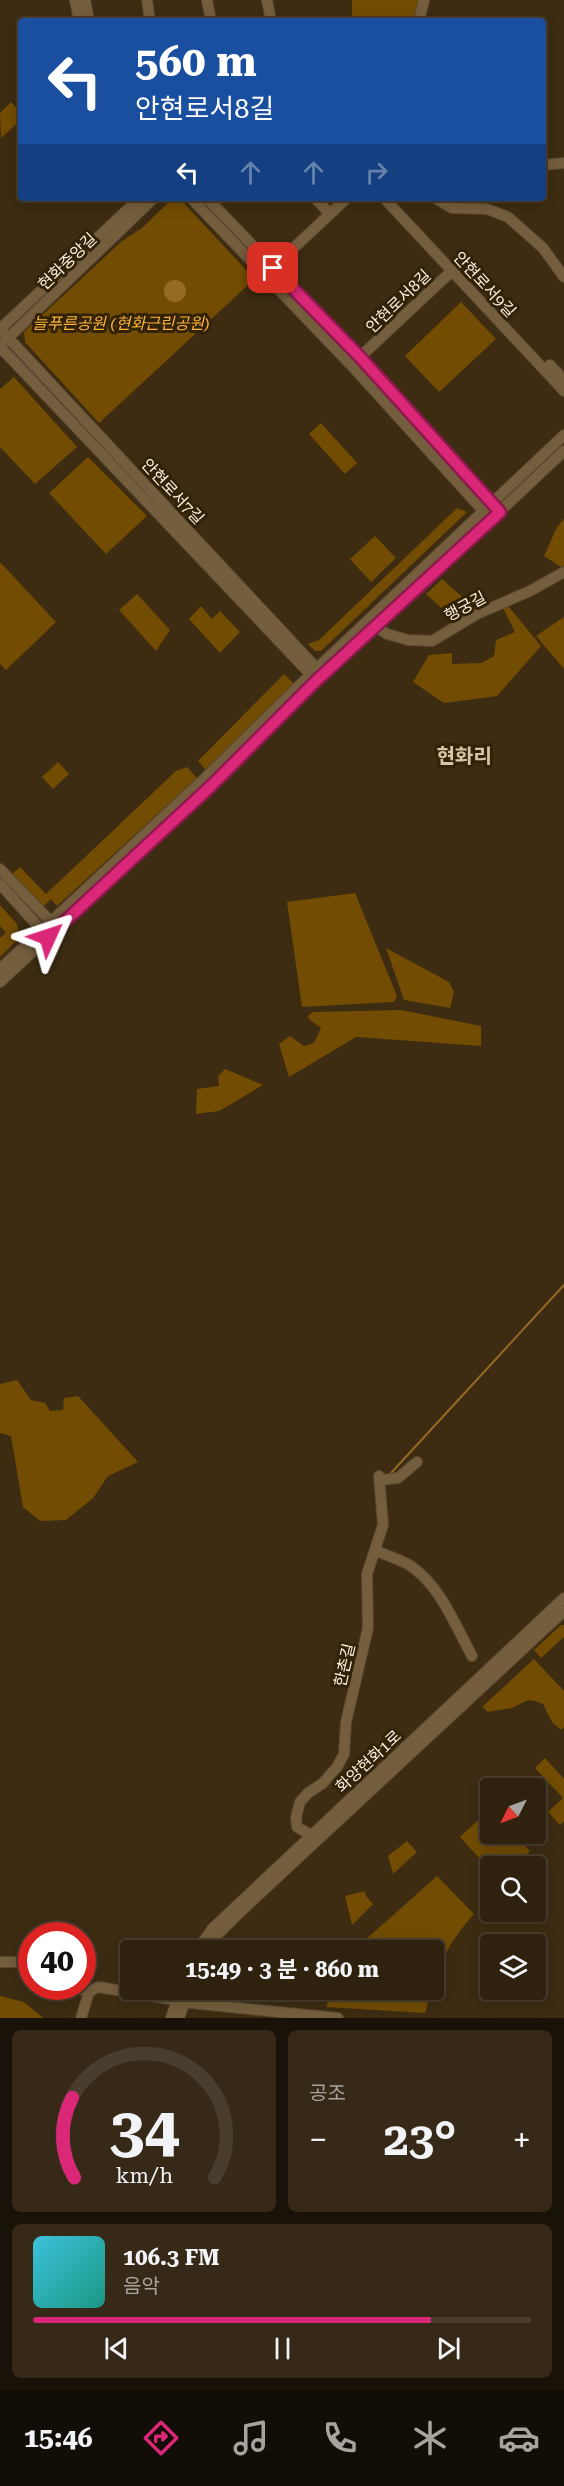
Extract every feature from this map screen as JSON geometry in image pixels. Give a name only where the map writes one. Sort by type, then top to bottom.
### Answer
[{"type":"street","points":[[75,0],[78,18]]},
{"type":"street","points":[[86,0],[89,18]]},
{"type":"street","points":[[147,0],[150,18]]},
{"type":"street","points":[[207,0],[210,18]]},
{"type":"street","points":[[265,0],[268,18]]},
{"type":"street","points":[[420,18],[424,0]]},
{"type":"street","points":[[546,165],[564,163]]},
{"type":"street","points":[[0,329],[137,201]]},
{"type":"street","name":"현화중앙길","points":[[0,346],[151,201]]},
{"type":"street","points":[[194,201],[492,512]]},
{"type":"street","points":[[210,201],[360,357],[492,512]]},
{"type":"street","points":[[318,201],[330,214]]},
{"type":"street","points":[[264,276],[344,201]]},
{"type":"street","name":"안현로서9길","points":[[387,201],[564,380]]},
{"type":"street","name":"안현로서9길","points":[[395,201],[564,391]]},
{"type":"street","points":[[440,201],[453,208],[487,209],[508,217],[543,248],[564,277]]},
{"type":"street","name":"안현로서8길","points":[[360,357],[454,269]]},
{"type":"street","name":"안현로서7길","points":[[0,329],[317,674]]},
{"type":"street","name":"안현로서7길","points":[[0,346],[317,674]]},
{"type":"street","points":[[492,512],[564,435]]},
{"type":"street","points":[[0,969],[45,933],[211,786],[317,674],[492,512],[564,451]]},
{"type":"street","name":"행궁길","points":[[373,624],[387,634],[408,640],[432,641],[477,614],[530,591],[564,572]]},
{"type":"street","points":[[0,869],[54,925]]},
{"type":"street","points":[[0,884],[45,933]]},
{"type":"street","points":[[0,982],[45,933]]},
{"type":"street","name":"한촌길","points":[[311,1835],[297,1827],[296,1818],[300,1802],[308,1793],[323,1784],[344,1754],[346,1722],[368,1628],[368,1574],[377,1551],[383,1525],[380,1478],[398,1478],[417,1462]]},
{"type":"street","points":[[377,1551],[410,1565],[425,1578],[443,1600],[472,1656]]},
{"type":"street","name":"화양현화1로","points":[[204,1940],[213,1928],[564,1598]]},
{"type":"street","name":"화양현화1로","points":[[212,1940],[564,1611]]},
{"type":"street","points":[[0,1962],[18,1962]]},
{"type":"street","points":[[96,1988],[120,1990]]},
{"type":"street","points":[[81,2018],[87,2000]]},
{"type":"street","points":[[171,2018],[180,2000]]},
{"type":"street","points":[[179,2018],[180,2000]]},
{"type":"street","points":[[180,2000],[270,2018]]},
{"type":"street","points":[[180,2000],[338,2018]]},
{"type":"green space","points":[[352,0],[422,0],[419,16],[352,18]]},
{"type":"green space","points":[[11,102],[18,110],[18,123],[1,138],[0,113]]},
{"type":"green space","name":"늘푸른공원 (현화근린공원)","points":[[170,201],[182,201],[248,272],[247,286],[99,423],[25,342],[24,332],[122,241],[142,228]]},
{"type":"green space","points":[[461,302],[496,339],[439,392],[405,356]]},
{"type":"green space","points":[[14,377],[77,447],[35,484],[0,447],[0,389]]},
{"type":"green space","points":[[321,423],[357,463],[345,474],[309,434]]},
{"type":"green space","points":[[88,457],[147,516],[106,554],[49,493]]},
{"type":"green space","points":[[457,508],[467,512],[321,651],[315,651],[308,644],[319,640]]},
{"type":"green space","points":[[564,519],[564,569],[544,556],[557,527]]},
{"type":"green space","points":[[375,536],[396,558],[371,582],[350,559]]},
{"type":"green space","points":[[0,562],[56,622],[6,670],[0,664]]},
{"type":"green space","points":[[442,579],[476,609],[472,614],[448,614],[426,594]]},
{"type":"green space","points":[[137,594],[170,630],[156,651],[119,610]]},
{"type":"green space","points":[[201,606],[212,619],[220,611],[240,632],[220,653],[189,619]]},
{"type":"green space","points":[[509,607],[541,646],[497,696],[444,703],[413,682],[429,655],[452,653],[452,664],[482,663],[494,656],[496,640],[515,632],[503,608]]},
{"type":"green space","points":[[564,617],[564,669],[536,636]]},
{"type":"green space","points":[[284,674],[295,685],[206,770],[198,761]]},
{"type":"green space","points":[[58,762],[69,774],[53,789],[42,777]]},
{"type":"green space","points":[[187,767],[197,778],[57,906],[51,899],[43,907],[12,874],[20,867],[46,894],[176,771]]},
{"type":"green space","points":[[355,893],[397,996],[394,1002],[302,1007],[287,902]]},
{"type":"green space","points":[[0,905],[17,924],[20,937],[0,957],[0,938],[6,933],[0,926]]},
{"type":"green space","points":[[386,948],[449,982],[454,992],[450,1008],[404,1000]]},
{"type":"green space","points":[[401,1010],[481,1026],[481,1046],[356,1037],[289,1077],[279,1044],[290,1036],[304,1046],[314,1043],[321,1028],[309,1019],[308,1016],[313,1012]]},
{"type":"green space","points":[[225,1069],[263,1085],[219,1111],[196,1114],[197,1089],[219,1086],[218,1076]]},
{"type":"green space","points":[[17,1380],[31,1400],[45,1403],[50,1411],[63,1410],[64,1398],[78,1396],[138,1462],[108,1476],[93,1498],[66,1520],[40,1521],[23,1507],[11,1436],[0,1433],[0,1384]]},
{"type":"green space","points":[[561,1625],[564,1625],[564,1637],[541,1658],[534,1650]]},
{"type":"green space","points":[[534,1659],[564,1691],[564,1727],[561,1730],[552,1722],[543,1704],[537,1702],[527,1701],[511,1708],[488,1712],[482,1707]]},
{"type":"green space","points":[[545,1758],[564,1779],[564,1821],[560,1825],[548,1812],[563,1798],[535,1768]]},
{"type":"green space","points":[[480,1818],[480,1844],[523,1844],[530,1851],[525,1856],[480,1856],[480,1859],[460,1837]]},
{"type":"green space","points":[[407,1841],[417,1852],[393,1874],[388,1856]]},
{"type":"green space","points":[[437,1876],[474,1914],[461,1930],[444,1959],[444,1940],[365,1940]]},
{"type":"green space","points":[[365,1891],[373,1904],[352,1925],[345,1896]]},
{"type":"green space","points":[[0,1996],[24,2002],[43,2018],[0,2018]]},
{"type":"green space","points":[[329,2000],[429,2000],[425,2013],[326,2007]]},
{"type":"shaded area","points":[[175,280],[183,283],[186,291],[183,299],[175,302],[167,299],[164,291],[167,283]]},
{"type":"waterway","points":[[391,1473],[564,1285]]},
{"type":"district","name":"현화리","points":[[464,756]]},
{"type":"route","points":[[48,937],[211,786],[317,680],[500,512],[360,357],[273,268]]}]
